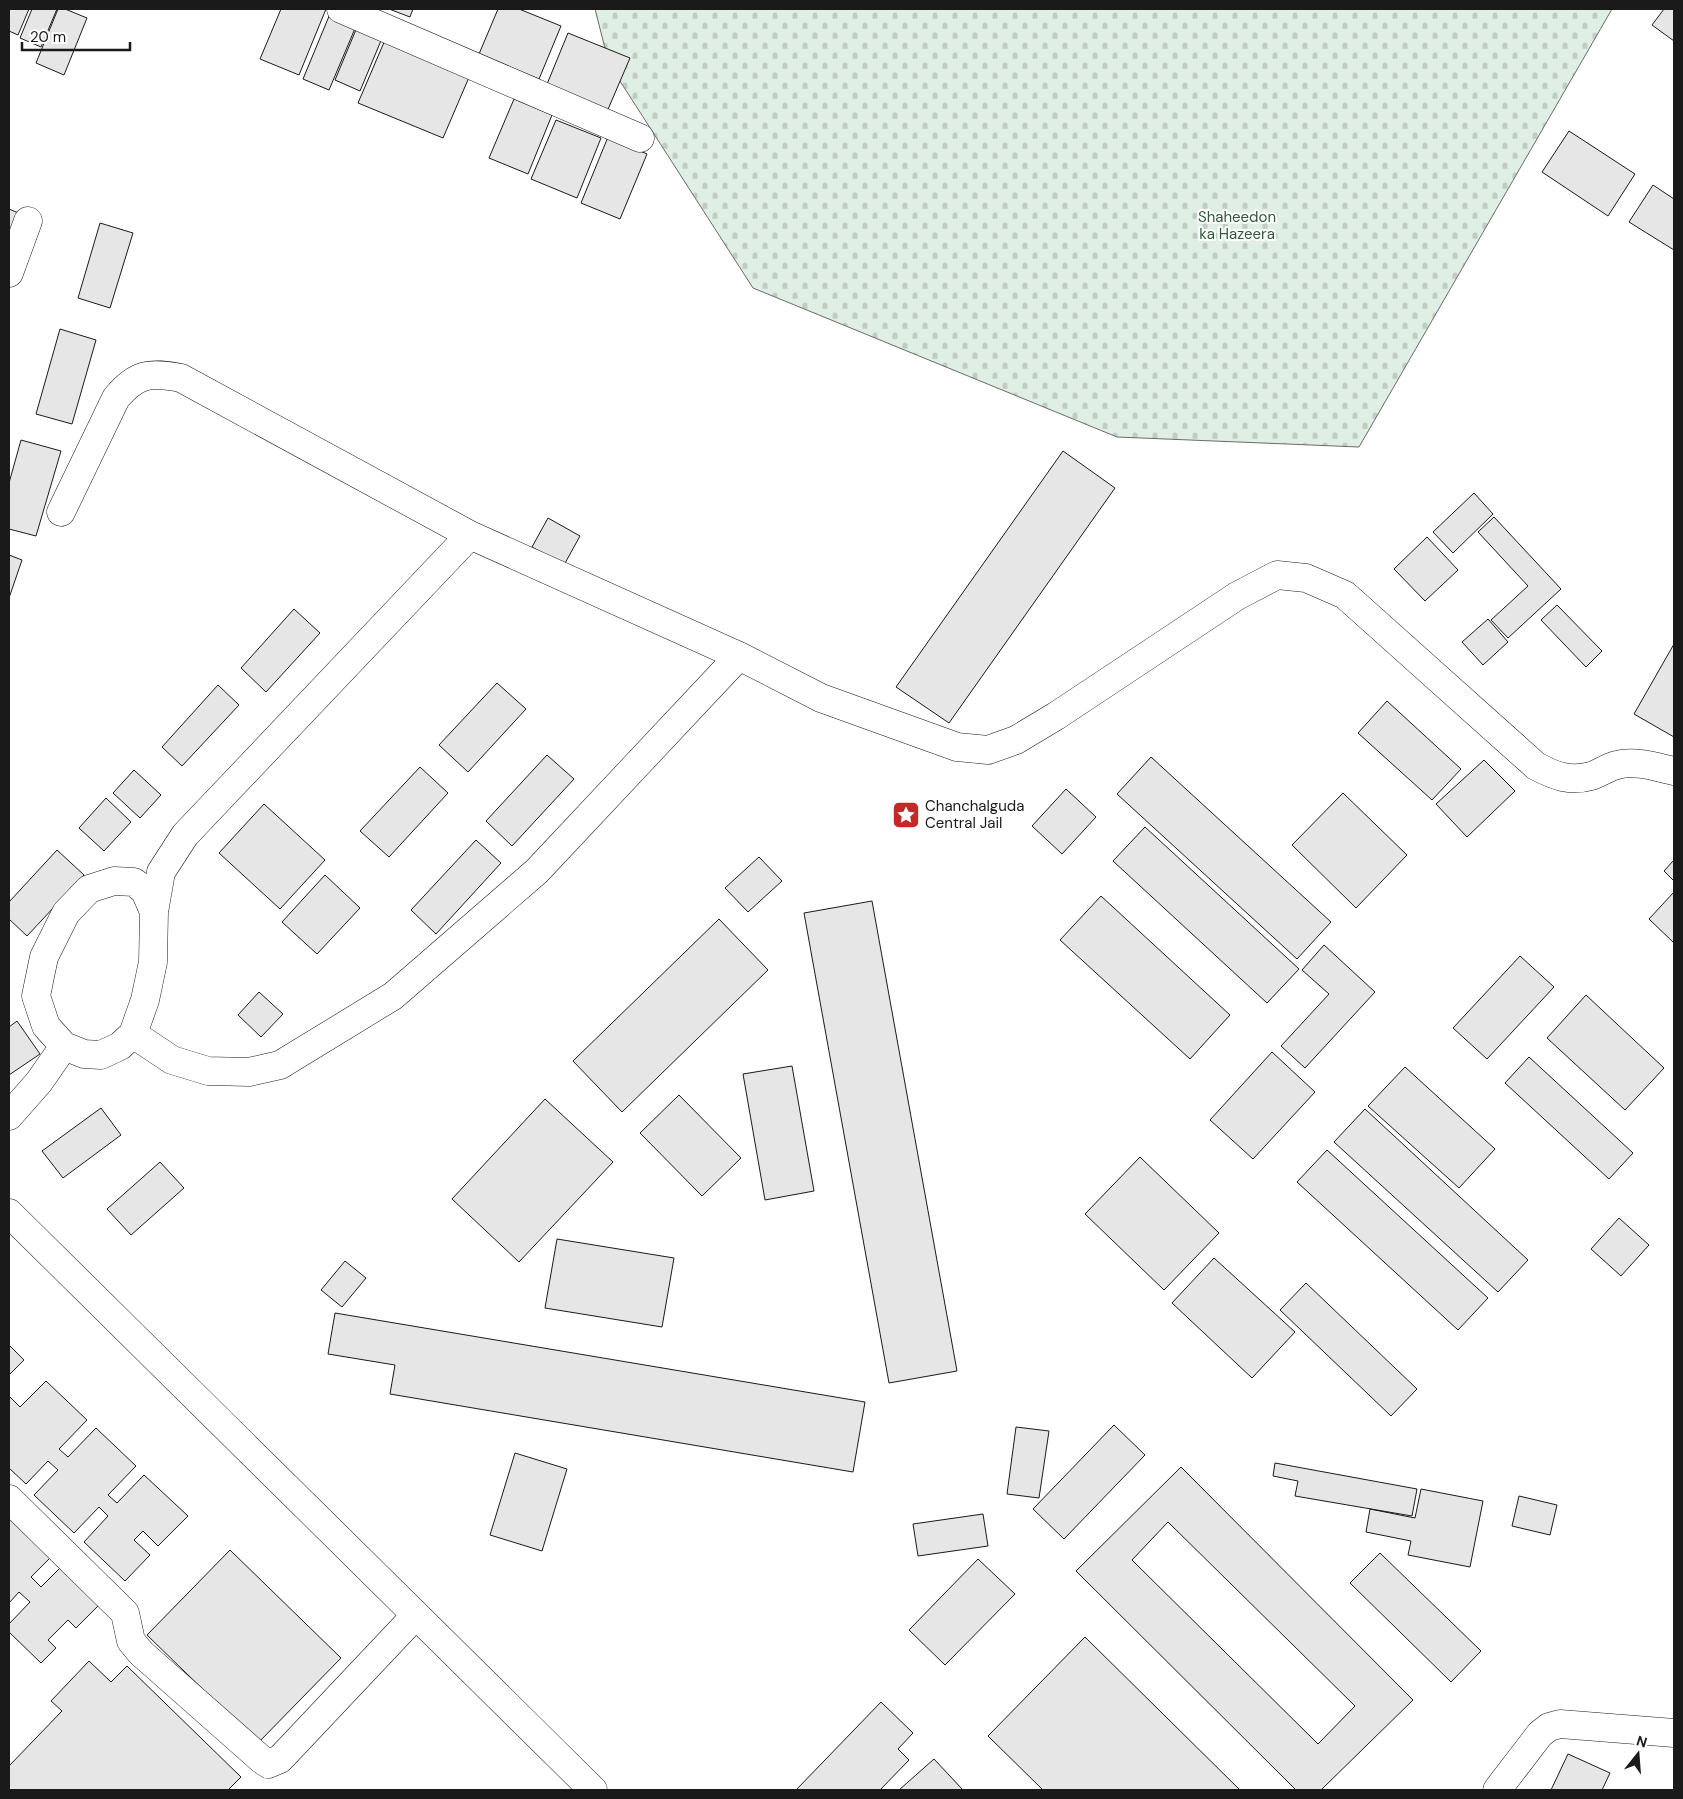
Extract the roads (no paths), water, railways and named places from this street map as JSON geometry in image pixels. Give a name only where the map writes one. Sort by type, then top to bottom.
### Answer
[{"type":"street","points":[[341,9],[640,138]]},
{"type":"street","points":[[9,273],[28,222]]},
{"type":"street","points":[[61,512],[116,398],[127,385],[140,377],[162,374],[181,378],[470,535],[739,656],[821,698],[957,747],[988,750],[1016,740],[1056,716],[1237,596],[1277,575],[1306,578],[1345,595],[1536,766],[1555,776],[1572,778],[1591,776],[1617,765],[1643,764],[1674,770]]},
{"type":"street","points":[[154,912],[145,891],[134,882],[114,881],[88,889],[66,913],[44,957],[36,996],[46,1026],[64,1046],[84,1054],[101,1055],[120,1046],[133,1034],[145,1000],[153,962],[154,912],[162,872],[185,835],[470,535]]},
{"type":"street","points":[[133,1034],[172,1060],[208,1071],[249,1072],[280,1065],[393,996],[537,872],[739,656]]},
{"type":"street","points":[[9,1116],[39,1082],[64,1046]]},
{"type":"street","points":[[9,1213],[593,1790]]},
{"type":"street","points":[[9,1499],[125,1613],[131,1641],[141,1653],[268,1764],[280,1759],[416,1615]]},
{"type":"street","points":[[1497,1790],[1540,1734],[1549,1727],[1560,1724],[1674,1733]]},
{"type":"place","name":"Chanchalguda Central Jail","points":[[906,815]]},
{"type":"park label","name":"Shaheedon ka Hazeera","points":[[1237,226]]}]
